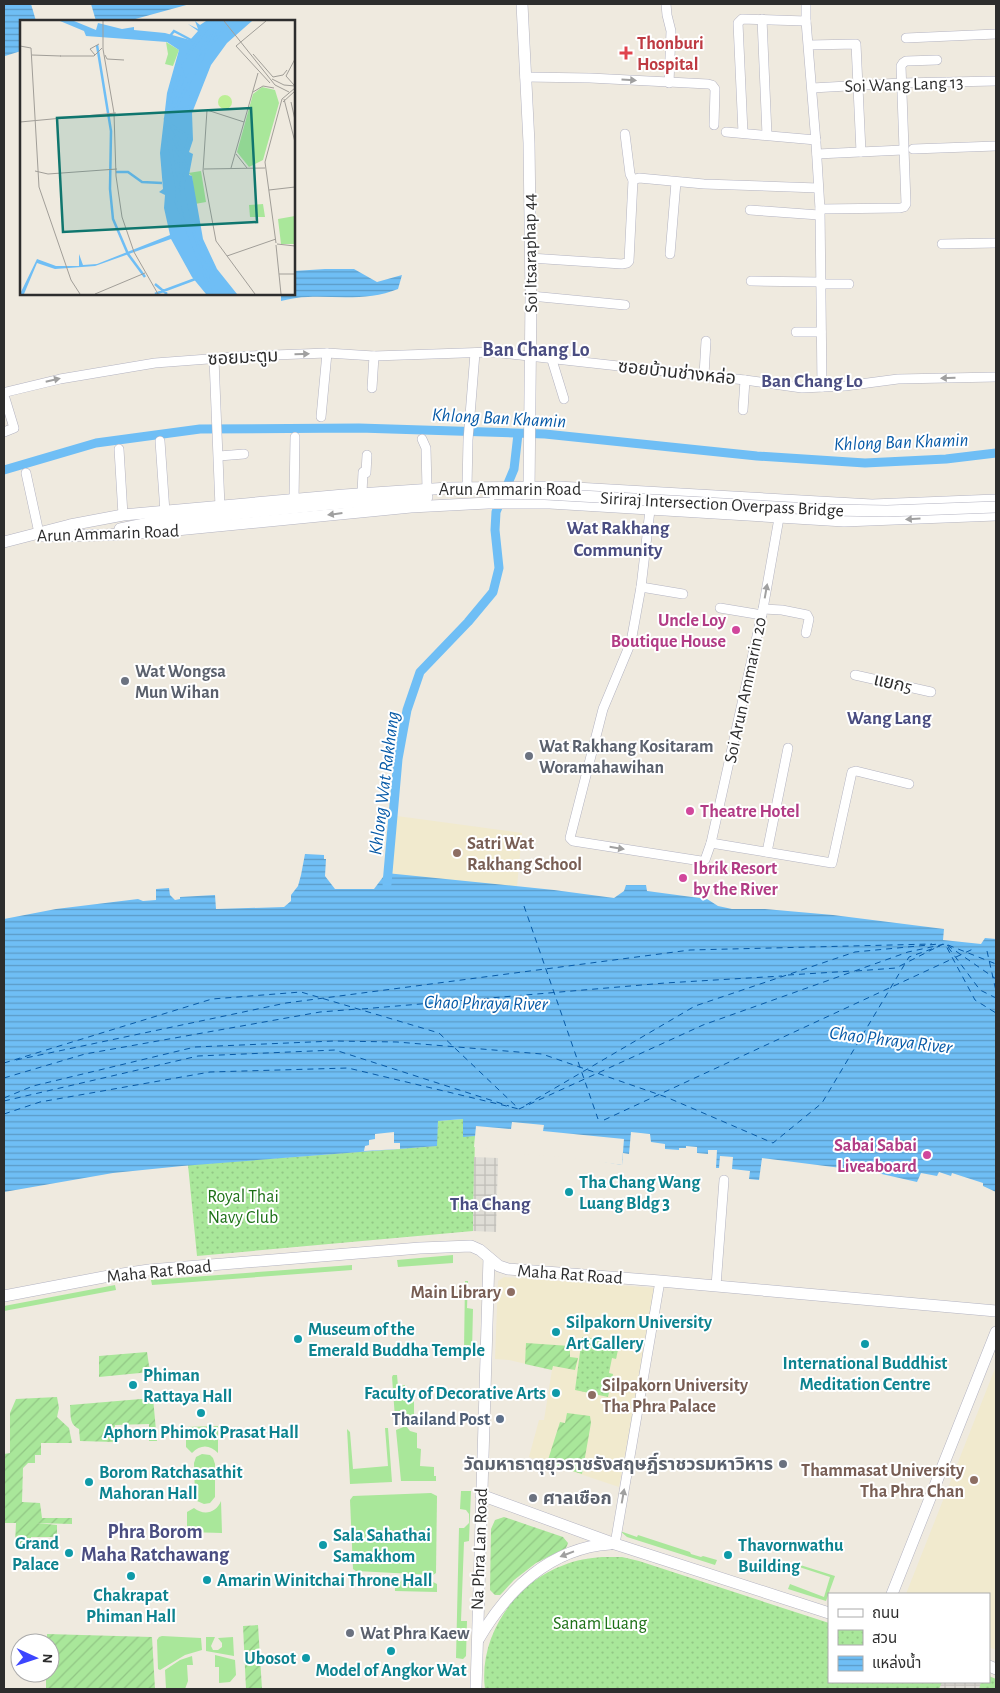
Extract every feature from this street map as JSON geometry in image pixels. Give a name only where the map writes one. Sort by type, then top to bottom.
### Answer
[{"type":"main road","name":"Soi Itsaraphap 44","points":[[522,4],[529,143],[531,296],[528,503]]},
{"type":"main road","name":"Arun Ammarin Road","points":[[4,542],[88,521],[123,515],[362,493],[467,487],[529,486],[872,505],[996,500]]},
{"type":"main road","name":"Siriraj Intersection Overpass Bridge","points":[[89,536],[149,523],[424,497],[518,493],[830,510],[887,511],[996,507]]},
{"type":"main road","points":[[650,510],[652,493]]},
{"type":"main road","name":"Arun Ammarin Road","points":[[33,535],[89,536],[174,531],[380,509],[488,503],[566,504],[779,518],[863,521],[996,515]]},
{"type":"main road","name":"Siriraj Intersection Overpass Bridge","points":[[88,521],[149,523]]},
{"type":"main road","name":"Maha Rat Road","points":[[4,1296],[149,1270],[476,1247],[499,1266],[508,1269],[996,1311]]},
{"type":"main road","name":"Na Phra Lan Road","points":[[476,1689],[489,1258]]},
{"type":"main road","points":[[892,1593],[996,1332]]},
{"type":"main road","points":[[481,1496],[614,1544],[828,1614]]},
{"type":"main road","points":[[477,1641],[487,1624],[517,1586],[536,1572],[563,1556],[595,1545],[614,1544]]},
{"type":"street","points":[[666,4],[671,31],[669,83]]},
{"type":"street","points":[[806,4],[820,212],[822,387]]},
{"type":"street","points":[[743,133],[738,23],[742,19],[806,21]]},
{"type":"street","points":[[762,19],[768,135]]},
{"type":"street","points":[[906,38],[996,34]]},
{"type":"street","points":[[809,45],[856,44],[861,152]]},
{"type":"street","points":[[750,210],[820,212],[904,207],[906,204],[908,150],[901,82],[903,63],[906,61],[937,60]]},
{"type":"street","points":[[525,77],[590,78],[712,85],[715,89],[714,125]]},
{"type":"street","name":"Soi Wang Lang 13","points":[[812,88],[901,82],[996,80]]},
{"type":"street","points":[[726,132],[816,140]]},
{"type":"street","points":[[530,258],[627,263],[629,261],[633,180],[630,174],[625,134]]},
{"type":"street","points":[[817,154],[996,146]]},
{"type":"street","points":[[633,180],[639,178],[676,182],[818,188]]},
{"type":"street","points":[[670,254],[676,182]]},
{"type":"street","points":[[942,244],[996,243]]},
{"type":"street","points":[[750,281],[849,284]]},
{"type":"street","points":[[531,296],[625,305]]},
{"type":"street","points":[[796,332],[822,332]]},
{"type":"street","points":[[704,375],[706,341]]},
{"type":"street","points":[[467,487],[468,440],[476,353]]},
{"type":"street","name":"ซอยมะตูม","points":[[4,432],[14,428],[4,395],[6,392],[60,379],[155,363],[248,356],[327,354],[374,356],[476,353],[531,355]]},
{"type":"street","points":[[321,417],[327,354]]},
{"type":"street","name":"ซอยบ้านช่างหล่อ","points":[[531,355],[552,360],[704,375],[802,388],[845,386],[898,379],[996,377]]},
{"type":"street","points":[[372,388],[374,356]]},
{"type":"street","points":[[214,359],[220,507]]},
{"type":"street","points":[[552,360],[564,400]]},
{"type":"street","points":[[743,410],[745,380]]},
{"type":"street","points":[[294,500],[296,436]]},
{"type":"street","points":[[422,439],[426,448],[428,489]]},
{"type":"street","points":[[160,441],[165,512]]},
{"type":"street","points":[[119,449],[123,515]]},
{"type":"street","points":[[219,456],[244,454]]},
{"type":"street","points":[[362,493],[363,472],[366,473],[367,455]]},
{"type":"street","points":[[26,473],[33,535]]},
{"type":"street","points":[[650,510],[641,587],[683,594]]},
{"type":"street","name":"Soi Arun Ammarin 20","points":[[641,587],[631,642],[603,709],[570,838],[574,841],[701,861],[705,860],[711,843],[762,612],[779,518]]},
{"type":"street","points":[[720,608],[762,612],[782,610],[807,615],[809,619],[806,632]]},
{"type":"street","name":"แยก5","points":[[855,675],[931,692]]},
{"type":"street","points":[[766,852],[788,748]]},
{"type":"street","points":[[711,843],[832,863],[852,772],[856,771],[909,784]]},
{"type":"street","points":[[716,1286],[724,1180]]},
{"type":"street","points":[[614,1544],[660,1281]]},
{"type":"shaded area","name":"Satri Wat Rakhang School","points":[[397,816],[522,833],[517,887],[391,874]]},
{"type":"shaded area","points":[[474,1157],[498,1158],[496,1232],[473,1231]]},
{"type":"shaded area","name":"Silpakorn University Tha Phra Palace","points":[[504,1277],[656,1288],[619,1487],[529,1457],[539,1420],[544,1420],[552,1370],[509,1360],[495,1359],[498,1281]]},
{"type":"shaded area","name":"Thammasat University Tha Phra Chan","points":[[996,1366],[996,1650],[990,1647],[990,1593],[906,1593]]},
{"type":"shaded area","points":[[942,1683],[981,1683],[979,1689],[939,1689]]},
{"type":"green space","name":"Royal Thai Navy Club","points":[[463,1119],[475,1136],[473,1231],[197,1256],[188,1165],[436,1146],[438,1121]]},
{"type":"green space","points":[[453,1255],[453,1263],[398,1267],[397,1260]]},
{"type":"green space","points":[[352,1265],[352,1270],[152,1285],[151,1280]]},
{"type":"green space","points":[[465,1281],[468,1281],[467,1308],[473,1309],[472,1351],[464,1350]]},
{"type":"green space","points":[[115,1285],[116,1290],[4,1311],[4,1306]]},
{"type":"green space","points":[[582,1337],[620,1341],[616,1359],[612,1358],[609,1373],[613,1374],[608,1397],[575,1390]]},
{"type":"green space","points":[[526,1343],[570,1346],[570,1357],[578,1358],[575,1370],[553,1366],[552,1370],[525,1364]]},
{"type":"green space","points":[[147,1352],[150,1372],[99,1377],[99,1356]]},
{"type":"green space","points":[[393,1375],[397,1375],[398,1386],[405,1385],[405,1391],[414,1391],[414,1414],[408,1417],[395,1418]]},
{"type":"green space","points":[[57,1397],[59,1408],[57,1417],[69,1428],[72,1443],[41,1443],[41,1455],[35,1455],[35,1463],[28,1463],[23,1468],[22,1502],[40,1503],[42,1518],[72,1518],[72,1524],[37,1523],[57,1525],[57,1537],[31,1537],[31,1545],[15,1544],[16,1523],[4,1523],[4,1454],[10,1453],[10,1413],[16,1399]]},
{"type":"green space","points":[[153,1398],[157,1441],[149,1441],[149,1424],[115,1425],[114,1442],[80,1441],[79,1429],[71,1419],[70,1405]]},
{"type":"green space","points":[[567,1413],[590,1416],[591,1423],[582,1474],[547,1463],[560,1422],[565,1423]]},
{"type":"green space","points":[[218,1426],[218,1453],[212,1448],[202,1447],[192,1453],[186,1447],[186,1427]]},
{"type":"green space","points":[[406,1426],[410,1431],[417,1433],[417,1448],[421,1449],[420,1466],[434,1467],[436,1481],[401,1481],[396,1430]]},
{"type":"green space","points":[[385,1428],[388,1428],[392,1482],[350,1484],[347,1429],[350,1432],[353,1469],[388,1466]]},
{"type":"green space","points":[[202,1454],[210,1455],[215,1464],[215,1497],[210,1503],[204,1504],[197,1501],[195,1496],[194,1463],[196,1457]]},
{"type":"green space","points":[[461,1491],[471,1491],[469,1541],[464,1542],[461,1621],[467,1621],[466,1656],[463,1659],[456,1658],[459,1528],[464,1528],[469,1523],[469,1514],[466,1510],[460,1509]]},
{"type":"green space","points":[[431,1493],[437,1496],[436,1573],[433,1575],[356,1571],[353,1569],[350,1500],[353,1496]]},
{"type":"green space","points":[[221,1501],[222,1533],[187,1532],[187,1512],[194,1508],[202,1512],[213,1511]]},
{"type":"green space","points":[[504,1517],[563,1537],[568,1543],[566,1548],[536,1563],[514,1580],[500,1595],[495,1595],[490,1590],[491,1529],[495,1520]]},
{"type":"green space","points":[[620,1531],[637,1537],[638,1535],[701,1557],[717,1560],[715,1565],[627,1537]]},
{"type":"green space","name":"Sanam Luang","points":[[622,1557],[639,1561],[828,1623],[828,1683],[990,1683],[990,1676],[996,1679],[996,1689],[485,1689],[484,1669],[488,1650],[494,1631],[503,1614],[530,1584],[546,1573],[564,1565],[587,1559]]},
{"type":"green space","points":[[794,1563],[835,1576],[826,1601],[788,1589],[790,1584],[824,1597],[830,1577],[793,1565]]},
{"type":"green space","points":[[395,1580],[433,1582],[437,1584],[437,1592],[395,1591]]},
{"type":"green space","points":[[258,1625],[262,1689],[246,1689],[243,1626]]},
{"type":"green space","points":[[60,1634],[152,1637],[155,1689],[46,1689],[46,1683],[60,1683]]},
{"type":"green space","points":[[162,1636],[201,1638],[202,1650],[185,1655],[160,1670],[158,1669],[157,1640]]},
{"type":"green space","points":[[206,1637],[215,1637],[211,1646],[213,1650],[218,1650],[222,1647],[222,1643],[218,1638],[233,1637],[234,1656],[206,1651]]},
{"type":"green space","points":[[215,1655],[235,1660],[236,1675],[230,1682],[219,1683],[219,1667],[215,1667]]},
{"type":"green space","points":[[192,1656],[193,1665],[187,1665],[188,1681],[185,1689],[166,1689],[165,1670],[180,1660]]},
{"type":"water","points":[[4,4],[31,4],[36,20],[20,20],[20,51],[5,56]]},
{"type":"water","points":[[91,4],[190,4],[132,20],[96,20]]},
{"type":"water","points":[[354,269],[377,282],[402,275],[398,289],[387,293],[365,297],[305,297],[281,301],[281,295],[295,295],[295,271]]},
{"type":"water","name":"Chao Phraya River","points":[[305,854],[324,855],[324,859],[326,859],[325,876],[335,889],[374,889],[386,873],[614,898],[624,891],[626,885],[646,885],[647,891],[707,899],[718,906],[732,909],[765,909],[833,915],[944,929],[943,940],[981,944],[985,938],[996,939],[996,1192],[983,1186],[983,1183],[952,1173],[951,1176],[939,1172],[937,1176],[921,1173],[917,1182],[873,1172],[762,1158],[759,1180],[749,1179],[750,1171],[732,1169],[733,1157],[720,1156],[719,1168],[716,1168],[717,1150],[708,1150],[708,1154],[697,1153],[697,1147],[686,1146],[686,1148],[679,1148],[679,1150],[665,1149],[665,1144],[651,1142],[650,1134],[631,1132],[629,1154],[623,1153],[622,1165],[475,1136],[463,1137],[463,1119],[438,1121],[437,1146],[113,1173],[4,1192],[4,919],[56,909],[138,899],[143,901],[156,900],[156,889],[169,888],[170,895],[175,900],[180,899],[180,897],[215,895],[216,909],[284,907],[291,901],[291,895],[298,886]]},
{"type":"pier","points":[[512,1122],[544,1125],[543,1131],[624,1139],[622,1165],[564,1157],[519,1154],[474,1147],[476,1126],[511,1129]]},
{"type":"pier","points":[[394,1132],[394,1143],[400,1143],[400,1149],[364,1151],[365,1146],[369,1145],[369,1140],[375,1139],[375,1134]]},
{"type":"waterway","name":"Khlong Ban Khamin","points":[[4,470],[96,443],[200,429],[359,428],[545,434],[757,456],[865,463],[946,459],[996,453]]},
{"type":"waterway","name":"Khlong Wat Rakhang","points":[[387,884],[398,759],[407,710],[420,672],[468,622],[493,592],[499,568],[495,530],[496,512],[514,469],[518,434]]},
{"type":"ferry route","points":[[524,906],[598,1119]]},
{"type":"ferry route","points":[[16,1060],[286,1003],[690,950],[932,944]]},
{"type":"ferry route","points":[[526,1105],[695,1006],[855,952],[939,944]]},
{"type":"ferry route","points":[[856,971],[896,968],[943,944]]},
{"type":"ferry route","points":[[4,1063],[212,999],[301,992],[439,1033],[519,1109],[703,1025],[908,952],[945,944],[975,1000],[996,1013]]},
{"type":"ferry route","points":[[947,945],[996,979]]},
{"type":"ferry route","points":[[948,945],[996,964]]},
{"type":"ferry route","points":[[4,1098],[33,1086],[195,1047],[334,1041],[397,1042],[542,1054],[666,1097],[773,1143],[822,1103],[909,957],[940,946]]},
{"type":"ferry route","points":[[948,947],[980,990],[996,998]]},
{"type":"ferry route","points":[[956,957],[973,949]]},
{"type":"ferry route","points":[[987,951],[996,991]]},
{"type":"ferry route","points":[[604,1120],[952,959]]},
{"type":"ferry route","points":[[788,975],[852,971]]},
{"type":"ferry route","points":[[362,1009],[665,983],[782,976]]},
{"type":"ferry route","points":[[4,1078],[85,1054],[320,1012],[358,1009]]},
{"type":"ferry route","points":[[4,1101],[198,1056],[335,1050],[509,1106]]},
{"type":"ferry route","points":[[4,1114],[40,1102],[210,1072],[348,1068],[519,1109]]},
{"type":"place","name":"Thonburi Hospital","points":[[626,53]]},
{"type":"place","name":"Uncle Loy Boutique House","points":[[736,630]]},
{"type":"place","name":"Wat Wongsa Mun Wihan","points":[[125,681]]},
{"type":"place","name":"Wat Rakhang Kositaram Woramahawihan","points":[[529,756]]},
{"type":"place","name":"Theatre Hotel","points":[[690,811]]},
{"type":"place","name":"Satri Wat Rakhang School","points":[[457,853]]},
{"type":"place","name":"Ibrik Resort by the River","points":[[683,878]]},
{"type":"place","name":"Sabai Sabai Liveaboard","points":[[927,1155]]},
{"type":"place","name":"Tha Chang Wang Luang Bldg 3","points":[[569,1192]]},
{"type":"place","name":"Main Library","points":[[511,1292]]},
{"type":"place","name":"Silpakorn University Art Gallery","points":[[556,1332]]},
{"type":"place","name":"Museum of the Emerald Buddha Temple","points":[[298,1339]]},
{"type":"place","name":"International Buddhist Meditation Centre","points":[[865,1344]]},
{"type":"place","name":"Phiman Rattaya Hall","points":[[133,1385]]},
{"type":"place","name":"Faculty of Decorative Arts","points":[[556,1393]]},
{"type":"place","name":"Silpakorn University Tha Phra Palace","points":[[592,1395]]},
{"type":"place","name":"Aphorn Phimok Prasat Hall","points":[[201,1413]]},
{"type":"place","name":"Thailand Post","points":[[500,1419]]},
{"type":"place","name":"วัดมหาธาตุยุวราชรังสฤษฎิ์ราชวรมหาวิหาร","points":[[783,1464]]},
{"type":"place","name":"Thammasat University Tha Phra Chan","points":[[974,1480]]},
{"type":"place","name":"Borom Ratchasathit Mahoran Hall","points":[[89,1482]]},
{"type":"place","name":"ศาลเชือก","points":[[533,1498]]},
{"type":"place","name":"Sala Sahathai Samakhom","points":[[323,1545]]},
{"type":"place","name":"Grand Palace","points":[[69,1553]]},
{"type":"place","name":"Thavornwathu Building","points":[[728,1555]]},
{"type":"place","name":"Chakrapat Phiman Hall","points":[[131,1576]]},
{"type":"place","name":"Amarin Winitchai Throne Hall","points":[[207,1580]]},
{"type":"place","name":"Wat Phra Kaew","points":[[350,1633]]},
{"type":"place","name":"Model of Angkor Wat","points":[[391,1651]]},
{"type":"place","name":"Ubosot","points":[[306,1658]]},
{"type":"district","name":"Ban Chang Lo","points":[[536,349]]},
{"type":"district","name":"Ban Chang Lo","points":[[812,380]]},
{"type":"district","name":"Wat Rakhang Community","points":[[618,538]]},
{"type":"district","name":"Wang Lang","points":[[889,717]]},
{"type":"district","name":"Tha Chang","points":[[490,1203]]},
{"type":"district","name":"Phra Borom Maha Ratchawang","points":[[155,1542]]}]
